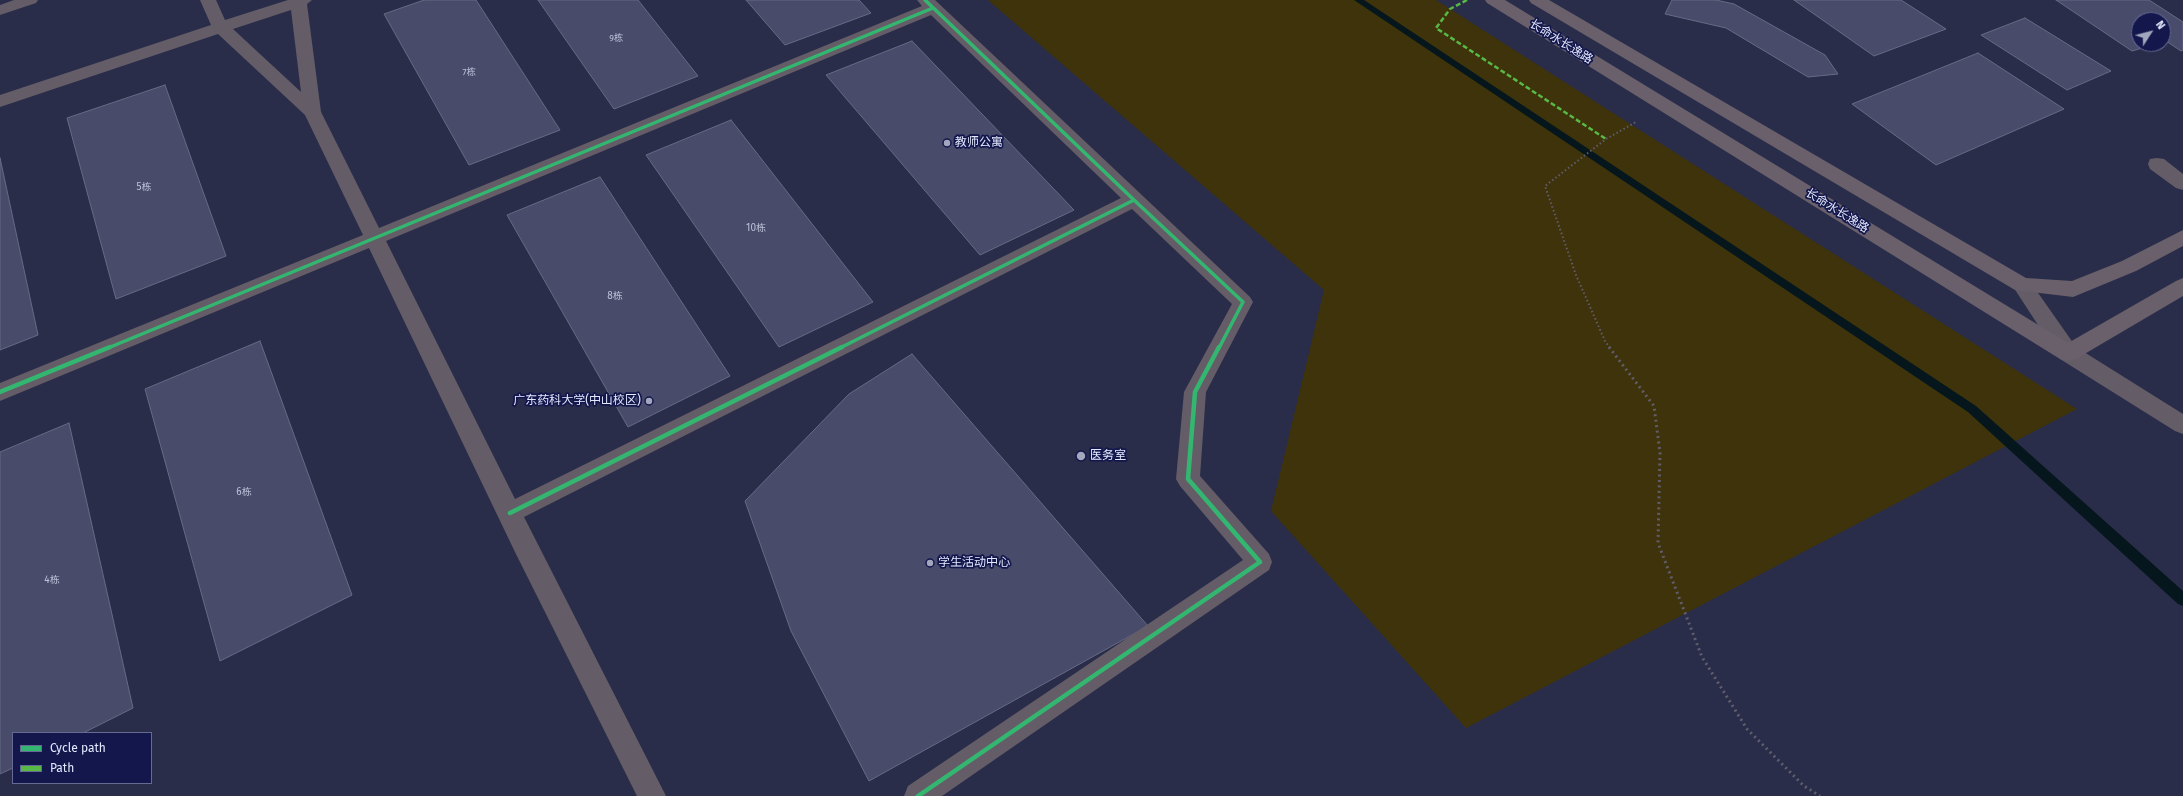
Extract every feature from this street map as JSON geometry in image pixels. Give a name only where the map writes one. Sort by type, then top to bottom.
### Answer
[{"type":"street","points":[[0,10],[30,0]]},
{"type":"street","points":[[208,0],[220,27],[312,112]]},
{"type":"street","name":"长命水长逸路","points":[[1493,0],[2068,353]]},
{"type":"street","name":"长命水长逸路","points":[[1537,0],[2022,285],[2073,289],[2129,266],[2183,237]]},
{"type":"street","points":[[0,101],[300,1],[312,112],[510,513],[524,545],[652,796]]},
{"type":"street","points":[[0,392],[375,238],[929,4],[1243,302],[1195,392],[1188,479],[1260,562],[918,796]]},
{"type":"street","points":[[2157,164],[2183,183]]},
{"type":"street","points":[[510,513],[1134,200]]},
{"type":"street","points":[[2022,285],[2068,353],[2183,425]]},
{"type":"street","points":[[2068,353],[2183,286]]},
{"type":"path","points":[[1664,105],[1598,145],[1545,186],[1576,275],[1605,341],[1654,406],[1660,453],[1658,543],[1702,657],[1747,729],[1804,786],[1820,796]]},
{"type":"shaded area","points":[[988,0],[1436,0],[2077,409],[1466,728],[1271,511],[1324,290]]},
{"type":"building","points":[[424,0],[476,0],[560,130],[469,165],[384,14]]},
{"type":"building","points":[[538,0],[638,0],[698,76],[614,109]]},
{"type":"building","points":[[746,0],[859,0],[871,13],[785,45]]},
{"type":"building","points":[[1672,0],[1716,0],[1734,4],[1825,55],[1838,74],[1808,77],[1726,28],[1665,14]]},
{"type":"building","points":[[1794,0],[1901,0],[1946,29],[1874,56]]},
{"type":"building","points":[[2056,0],[2149,0],[2168,12],[2131,12],[2131,50]]},
{"type":"building","points":[[2171,14],[2183,22],[2183,50],[2181,51],[2171,44]]},
{"type":"building","points":[[2025,18],[2111,71],[2067,90],[1981,35]]},
{"type":"building","name":"教师公寓","points":[[912,41],[1074,210],[980,255],[826,75]]},
{"type":"building","points":[[1978,53],[2064,109],[1936,165],[1852,104]]},
{"type":"building","points":[[165,85],[226,256],[116,299],[67,118]]},
{"type":"building","points":[[731,120],[873,302],[779,347],[646,155]]},
{"type":"building","points":[[0,158],[38,335],[0,350]]},
{"type":"building","points":[[600,177],[730,376],[628,427],[507,215]]},
{"type":"building","points":[[260,341],[352,595],[220,661],[145,389]]},
{"type":"building","name":"学生活动中心","points":[[912,354],[1148,626],[869,781],[791,631],[745,501],[849,394]]},
{"type":"building","points":[[69,423],[133,708],[85,732],[12,732],[12,768],[0,774],[0,452]]},
{"type":"waterway","points":[[1358,0],[1972,409],[2183,600]]},
{"type":"marked path","points":[[1467,0],[1450,9],[1436,28],[1606,139]]},
{"type":"cycle path","points":[[510,513],[1134,200],[925,0]]},
{"type":"cycle path","points":[[0,392],[933,8]]},
{"type":"cycle path","points":[[918,796],[1260,562],[1188,479],[1195,392],[1243,302],[1134,200]]},
{"type":"place","name":"教师公寓","points":[[947,143]]},
{"type":"place","name":"广东药科大学(中山校区)","points":[[649,401]]},
{"type":"place","name":"医务室","points":[[1081,456]]},
{"type":"place","name":"学生活动中心","points":[[930,563]]}]
